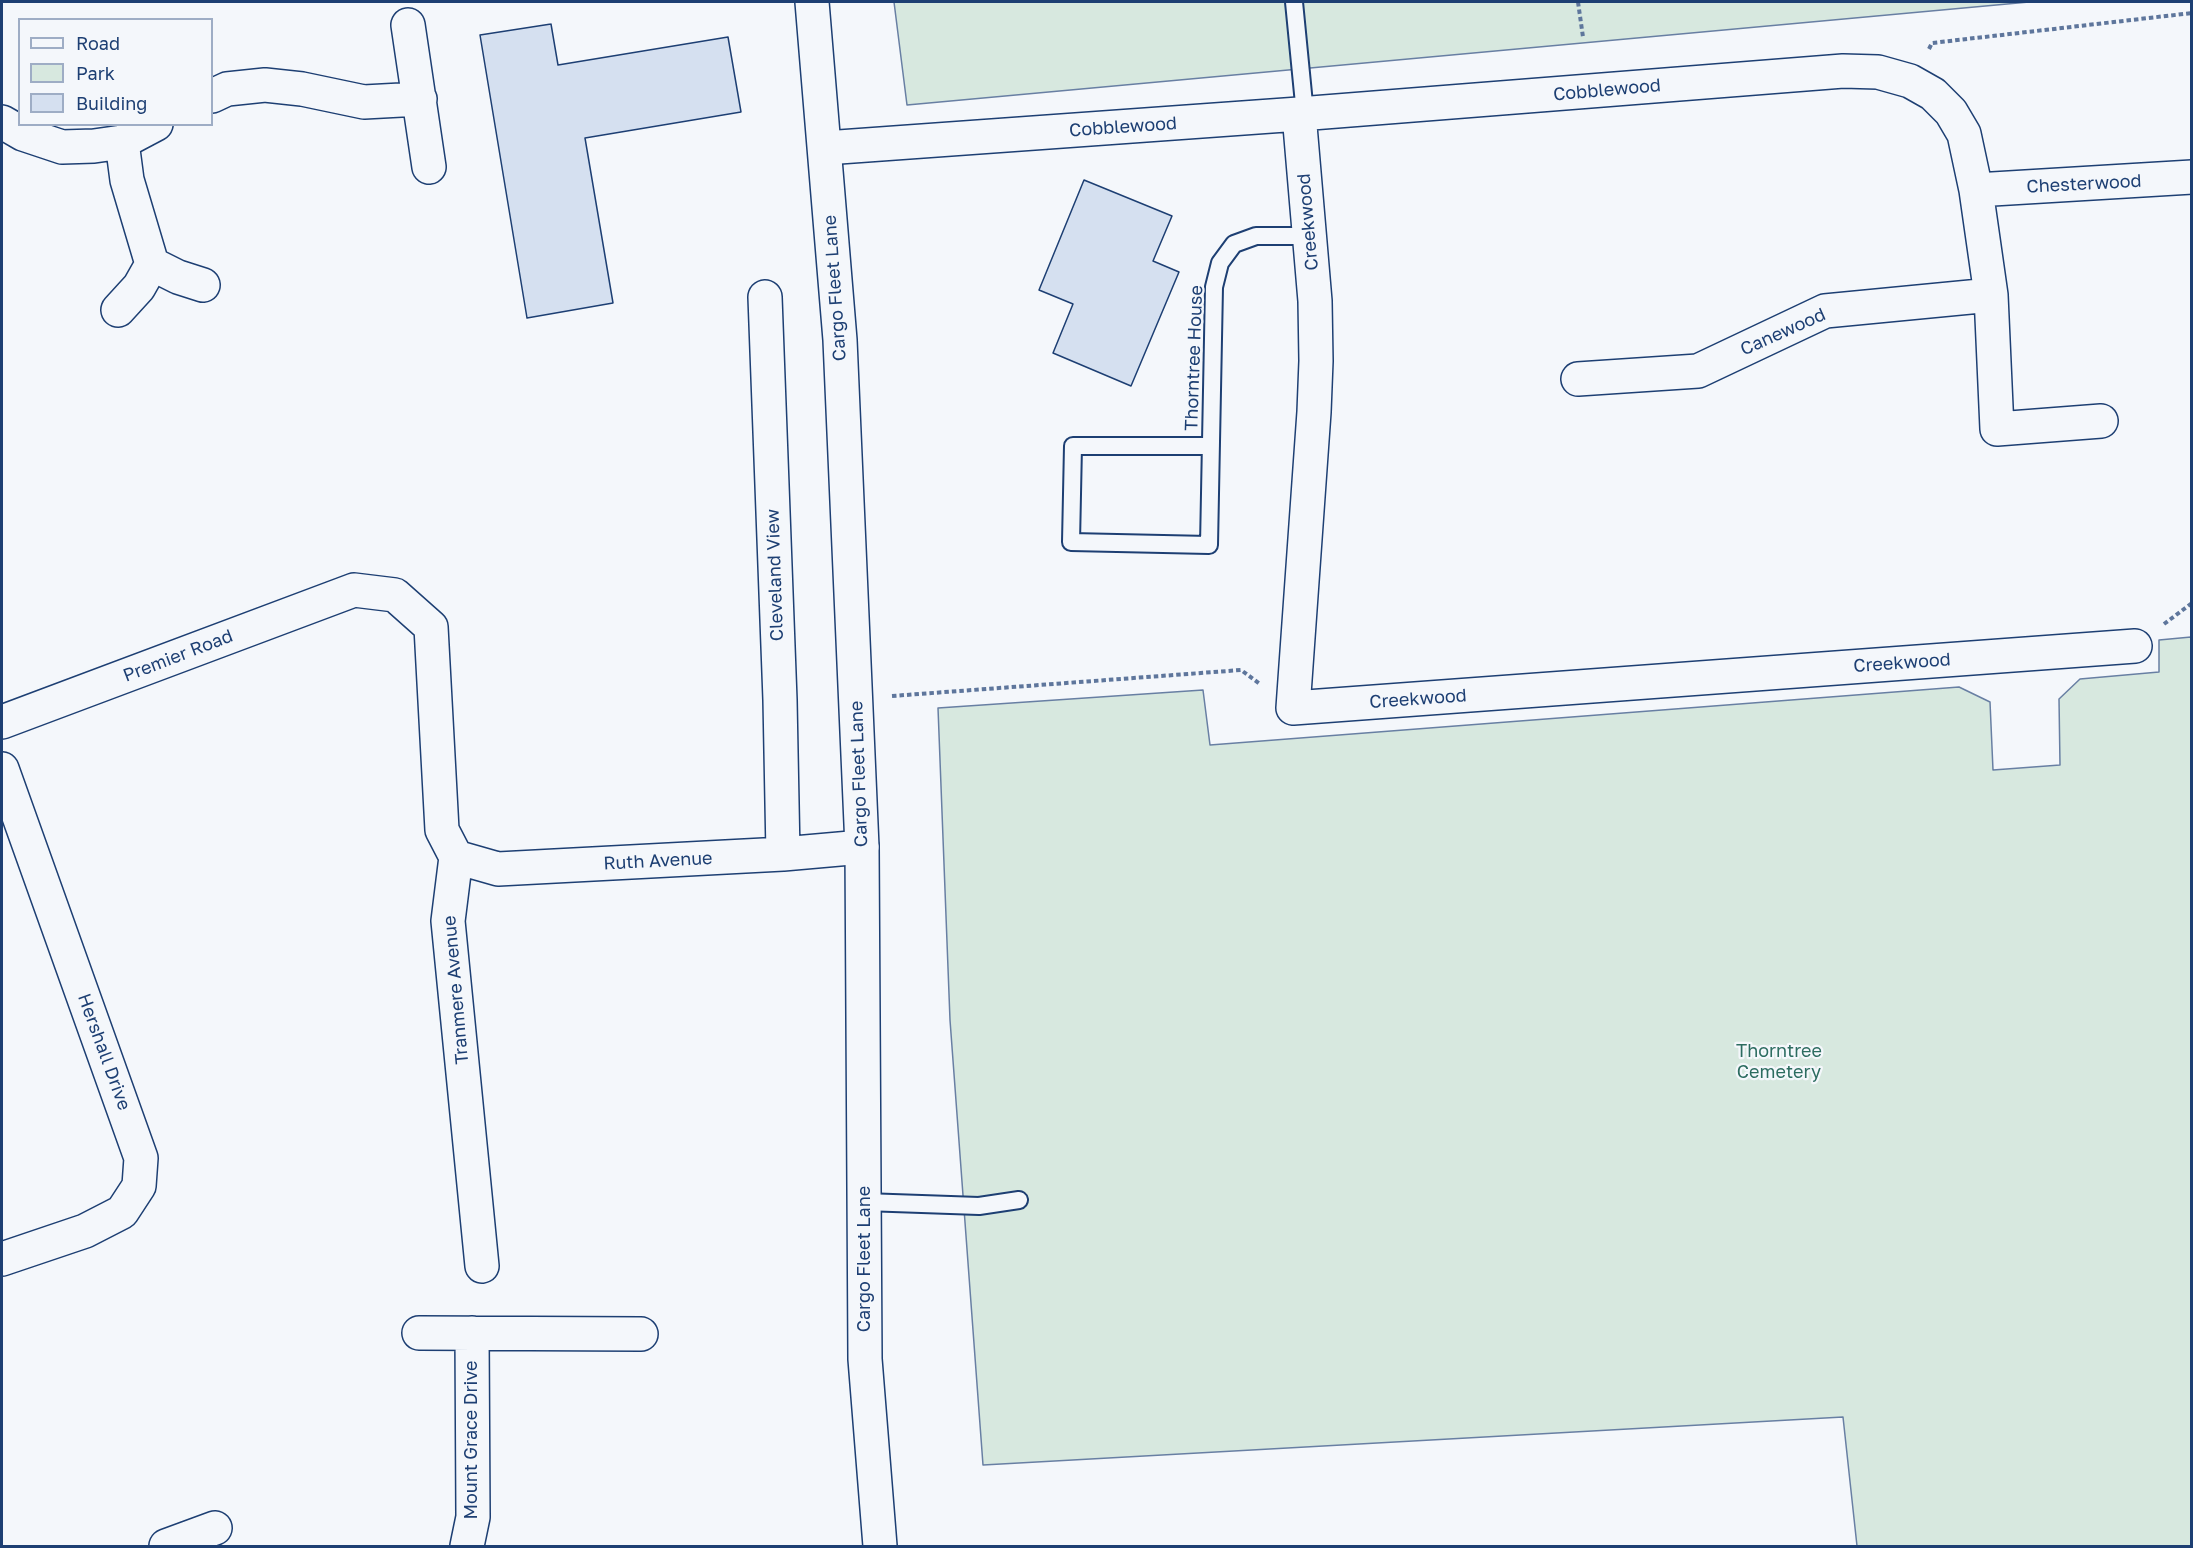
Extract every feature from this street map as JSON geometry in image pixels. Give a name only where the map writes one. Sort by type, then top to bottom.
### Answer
[{"type":"street","name":"Cargo Fleet Lane","points":[[812,2],[840,340],[856,698],[862,847],[865,1359],[880,1546]]},
{"type":"street","points":[[408,25],[429,167]]},
{"type":"street","name":"Cobblewood","points":[[825,148],[1302,114],[1844,71],[1878,72],[1910,81],[1933,94],[1951,112],[1964,134],[1976,190],[1991,295],[1997,429],[2101,421]]},
{"type":"street","points":[[213,96],[227,89],[265,85],[302,89],[364,102],[420,99]]},
{"type":"street","name":"Creekwood","points":[[1302,114],[1315,301],[1314,412],[1293,708],[2135,646]]},
{"type":"street","points":[[2,122],[22,134],[62,147],[122,142],[152,126]]},
{"type":"street","points":[[118,310],[139,287],[152,264],[128,180],[122,142]]},
{"type":"street","name":"Chesterwood","points":[[1976,190],[2192,177]]},
{"type":"street","points":[[152,264],[177,277],[203,285]]},
{"type":"street","name":"Canewood","points":[[1578,379],[1698,372],[1824,311],[1991,295]]},
{"type":"street","name":"Cleveland View","points":[[765,297],[780,688],[783,854]]},
{"type":"street","name":"Premier Road","points":[[2,722],[354,590],[395,595],[431,627],[442,830],[456,857]]},
{"type":"street","name":"Hershall Drive","points":[[2,769],[141,1158],[140,1186],[122,1212],[85,1230],[2,1259]]},
{"type":"street","name":"Ruth Avenue","points":[[456,857],[498,869],[783,854],[862,847]]},
{"type":"street","name":"Tranmere Avenue","points":[[456,857],[448,921],[482,1266]]},
{"type":"street","points":[[419,1332],[641,1334]]},
{"type":"street","name":"Mount Grace Drive","points":[[467,1546],[473,1517],[472,1333]]},
{"type":"street","points":[[166,1546],[215,1528]]},
{"type":"lane","points":[[1294,2],[1302,114]]},
{"type":"lane","name":"Thorntree House","points":[[1211,446],[1073,446],[1071,542],[1209,545],[1211,446],[1214,287],[1220,263],[1234,244],[1256,236],[1309,236]]},
{"type":"lane","points":[[864,1202],[979,1206],[1019,1200]]},
{"type":"path","points":[[1578,2],[1583,37]]},
{"type":"path","points":[[1910,81],[1932,43],[2192,13]]},
{"type":"path","points":[[856,698],[1241,670],[1293,708]]},
{"type":"green space","points":[[894,2],[2029,2],[907,105]]},
{"type":"green space","name":"Thorntree Cemetery","points":[[2191,637],[2191,1546],[1857,1546],[1843,1417],[983,1465],[950,1020],[938,708],[1203,690],[1210,745],[1959,687],[1990,702],[1993,770],[2060,765],[2059,699],[2080,679],[2159,672],[2159,640]]},
{"type":"building","points":[[551,24],[558,65],[728,37],[741,112],[585,138],[613,303],[527,318],[480,35]]},
{"type":"building","points":[[1084,180],[1172,216],[1153,261],[1179,272],[1131,386],[1053,353],[1073,304],[1039,290]]}]
